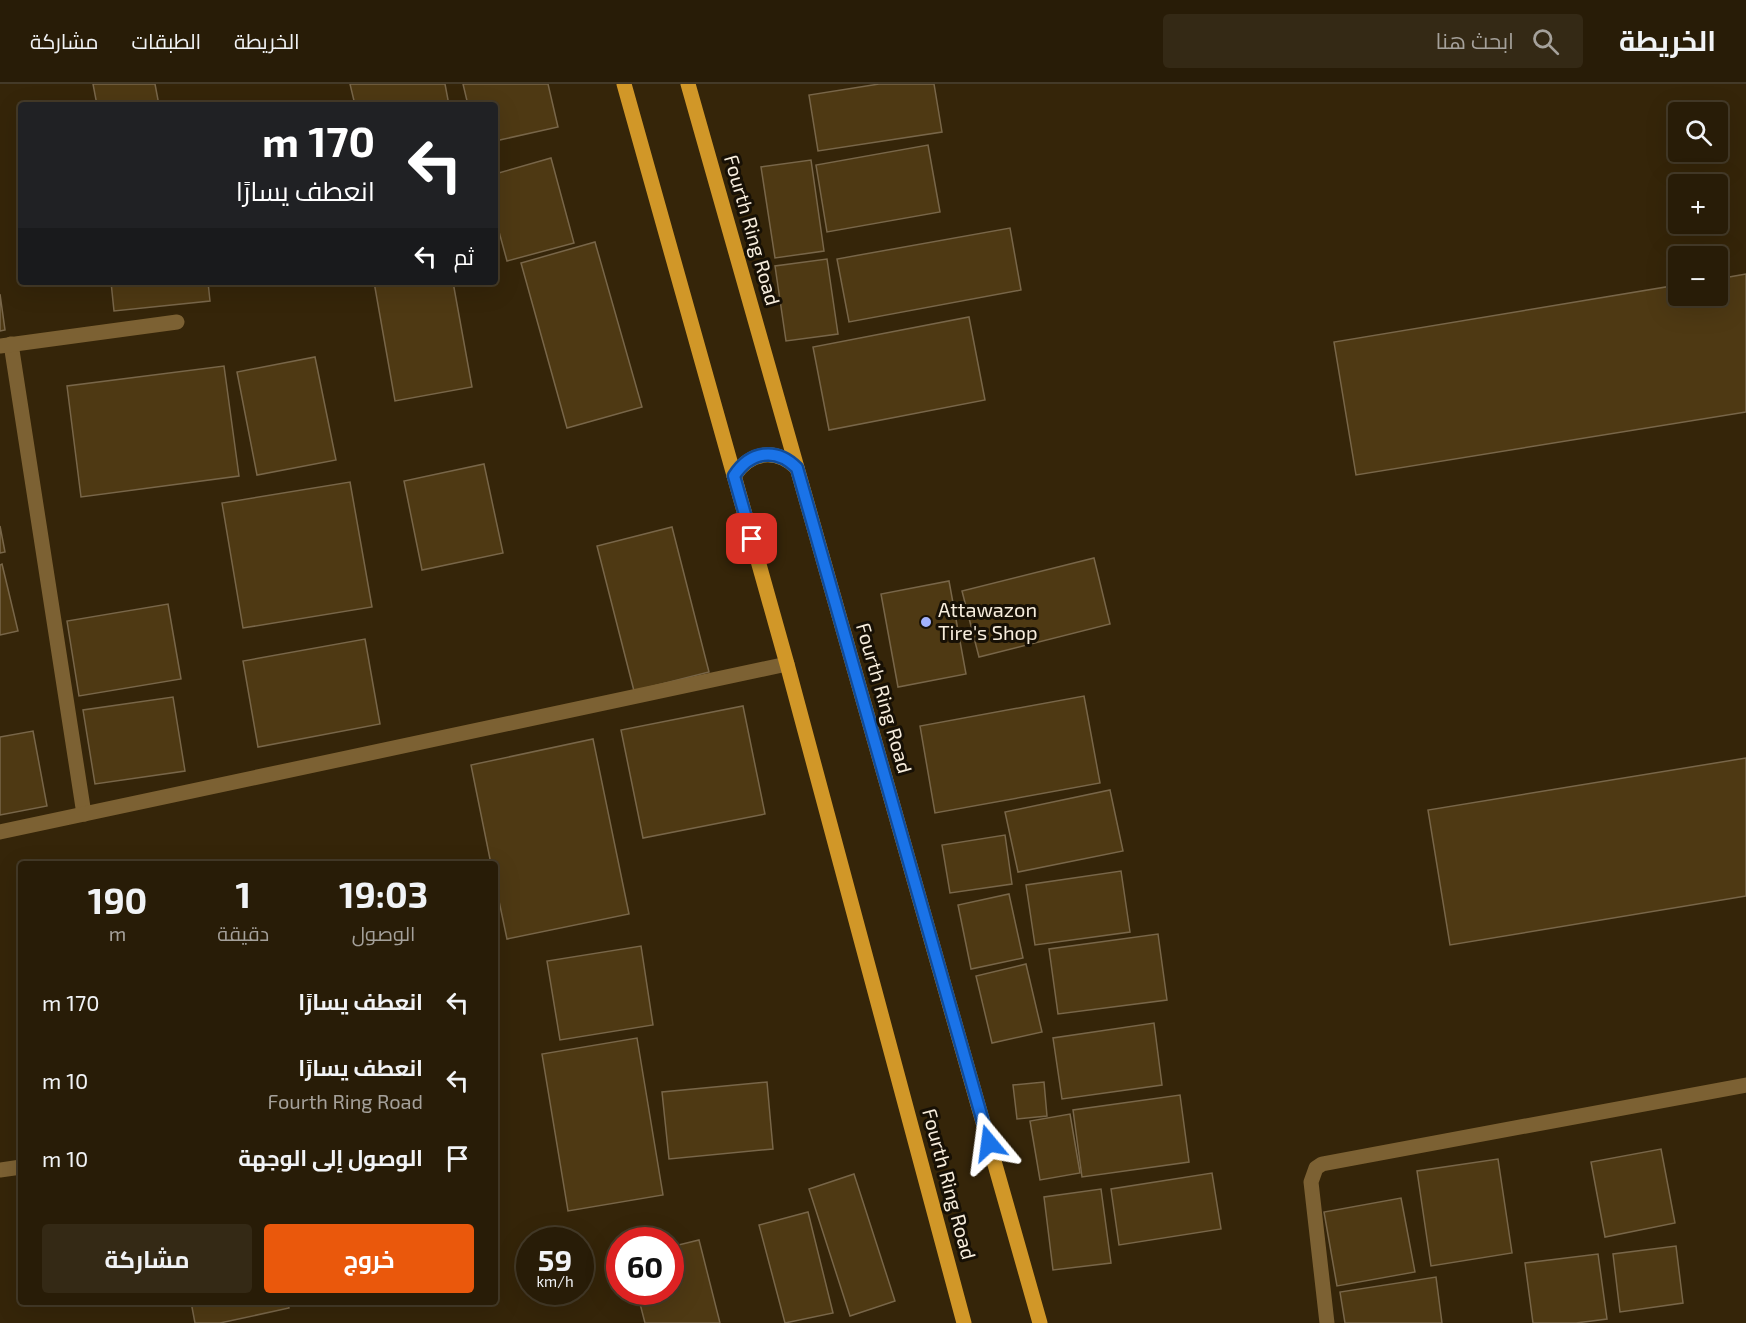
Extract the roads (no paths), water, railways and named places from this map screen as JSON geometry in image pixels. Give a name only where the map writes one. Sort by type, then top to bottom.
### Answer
[{"type":"main road","name":"Fourth Ring Road","points":[[624,84],[787,664],[964,1323]]},
{"type":"main road","name":"Fourth Ring Road","points":[[688,84],[1040,1323]]},
{"type":"main road","points":[[734,476],[740,466],[760,454],[781,456],[797,468]]},
{"type":"street","points":[[84,814],[5,345],[177,322]]},
{"type":"street","points":[[0,832],[787,664]]},
{"type":"street","points":[[1327,1323],[1311,1182],[1316,1168],[1322,1164],[1746,1085]]},
{"type":"street","points":[[0,1170],[18,1167]]},
{"type":"place","name":"Attawazon Tire's Shop","points":[[926,622]]}]
